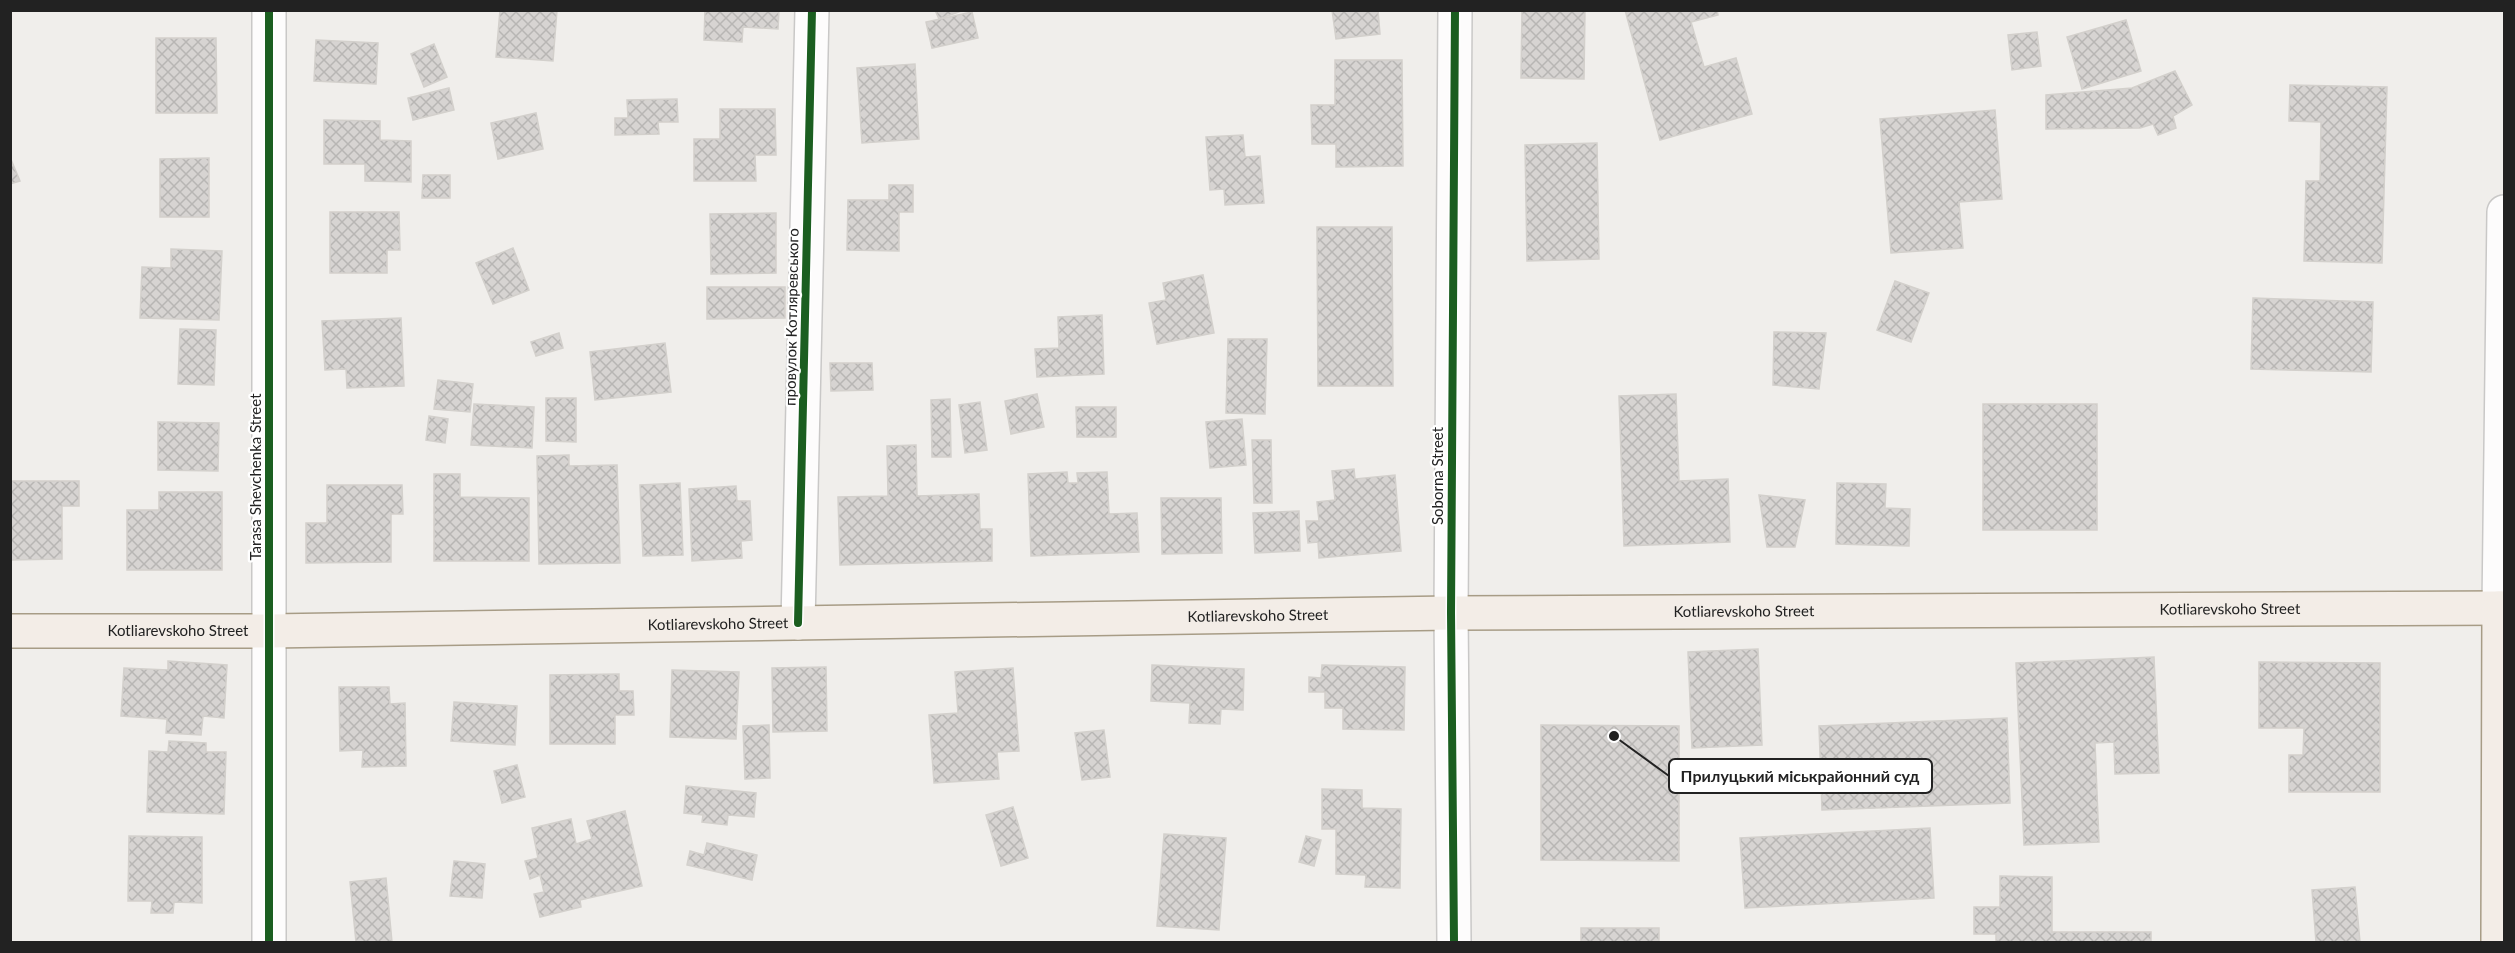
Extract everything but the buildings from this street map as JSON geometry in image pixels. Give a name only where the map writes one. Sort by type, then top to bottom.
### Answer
[{"type":"main road","name":"Kotliarevskoho Street","points":[[10,632],[270,631],[1451,613],[2502,608]]},
{"type":"main road","points":[[2498,942],[2502,608]]},
{"type":"street","name":"Tarasa Shevchenka Street","points":[[269,10],[269,942]]},
{"type":"street","name":"провулок Котляревського","points":[[798,623],[812,10]]},
{"type":"street","name":"Soborna Street","points":[[1454,942],[1451,613],[1455,10]]},
{"type":"street","points":[[2502,608],[2505,212]]},
{"type":"cycle path","points":[[269,10],[269,942]]},
{"type":"cycle path","points":[[798,623],[812,10]]},
{"type":"cycle path","points":[[1454,942],[1451,613],[1455,10]]},
{"type":"place","name":"Прилуцький міськрайонний суд","points":[[1614,736]]}]
